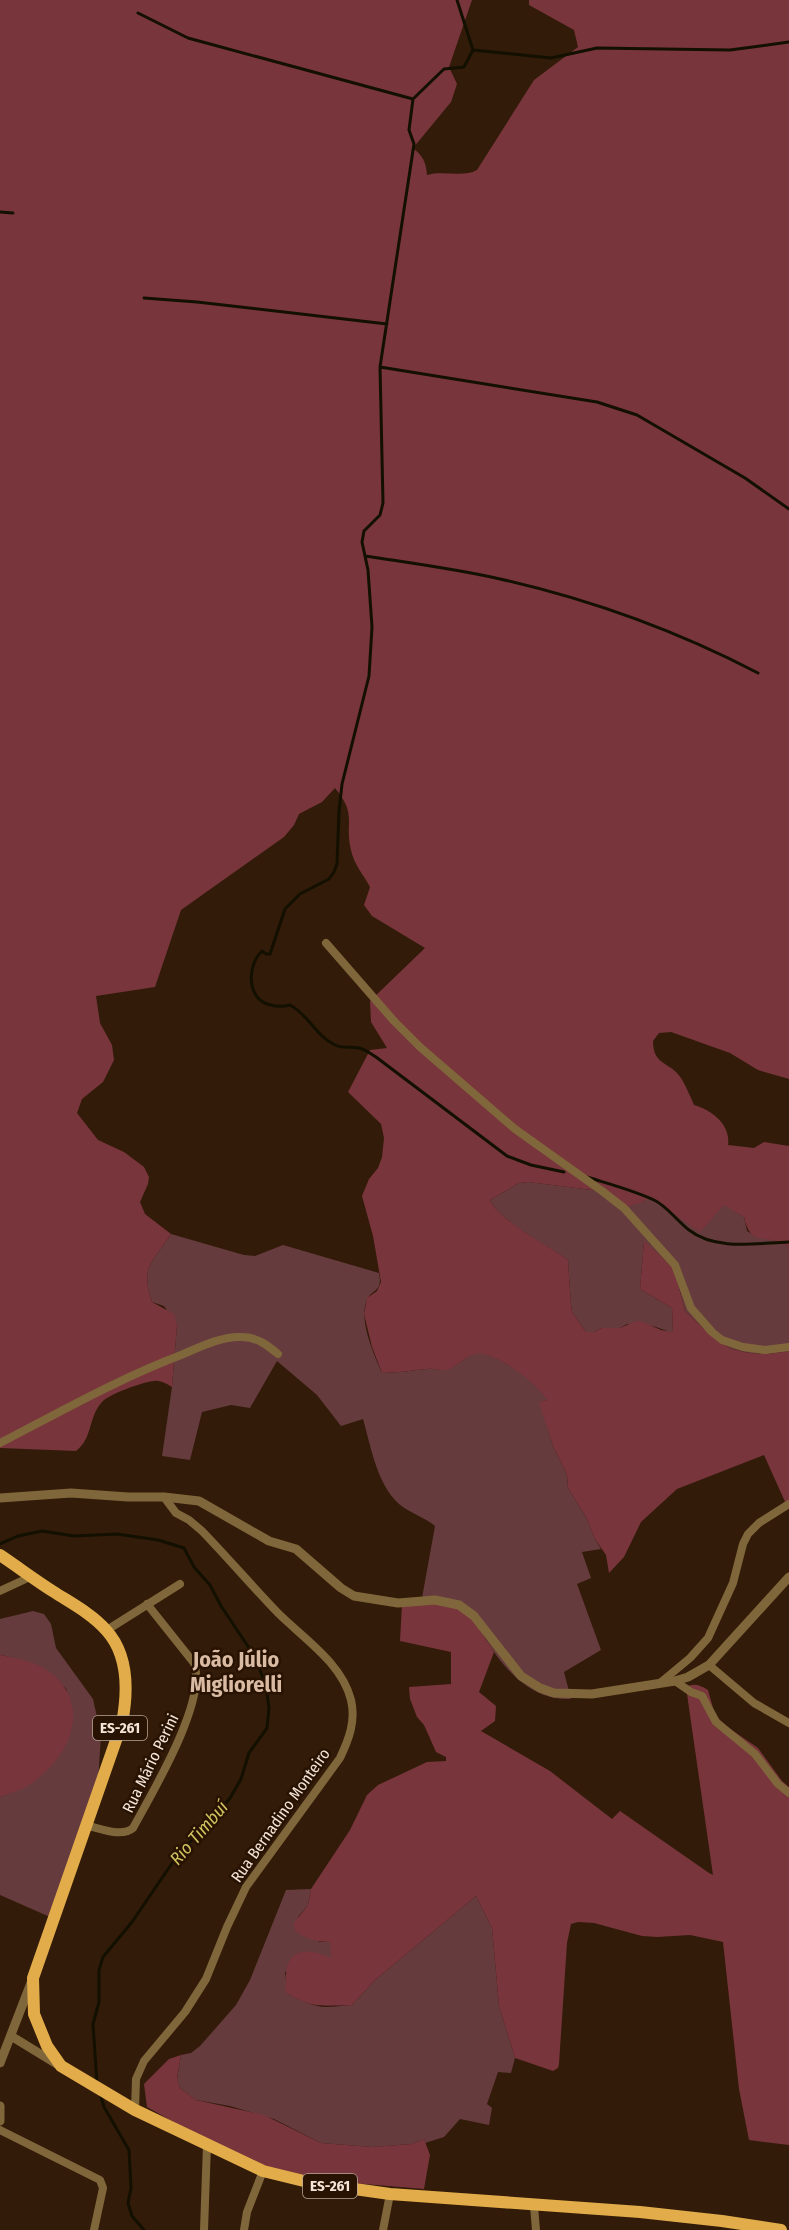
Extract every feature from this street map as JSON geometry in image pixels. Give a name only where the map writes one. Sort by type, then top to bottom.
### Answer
[{"type":"main road","name":"ES-261","points":[[0,1555],[89,1615],[107,1630],[123,1664],[126,1678],[126,1703],[122,1722],[33,1978],[34,2014],[47,2046],[61,2066],[135,2110],[263,2172],[312,2183],[390,2194],[640,2212],[722,2220],[781,2230]]},
{"type":"street","points":[[326,943],[394,1021],[420,1047],[515,1129],[624,1209],[675,1265],[691,1308],[712,1332],[722,1340],[743,1347],[765,1350],[789,1347]]},
{"type":"street","points":[[0,1443],[128,1377],[219,1340],[254,1338],[278,1354]]},
{"type":"street","points":[[0,1498],[71,1493],[164,1497],[199,1501],[262,1538],[296,1549],[341,1588],[354,1596],[389,1603],[435,1600],[459,1605],[474,1616],[521,1676],[540,1688],[554,1693],[592,1694],[675,1681],[709,1665],[789,1577]]},
{"type":"street","name":"Rua Bernadino Monteiro","points":[[135,2110],[136,2079],[144,2061],[185,2012],[198,1992],[246,1887],[340,1758],[349,1740],[353,1724],[351,1698],[344,1681],[329,1661],[277,1612],[202,1531],[177,1513],[164,1497]]},
{"type":"street","points":[[658,1684],[690,1658],[708,1638],[733,1583],[743,1544],[748,1534],[759,1523],[789,1504]]},
{"type":"street","points":[[0,1591],[30,1576]]},
{"type":"street","points":[[107,1630],[180,1584]]},
{"type":"street","name":"Rua Mário Perini","points":[[85,1825],[121,1833],[134,1828],[162,1774],[195,1696],[197,1673],[194,1663],[147,1604]]},
{"type":"street","points":[[709,1665],[754,1703],[789,1723]]},
{"type":"street","points":[[675,1681],[691,1692],[702,1696],[716,1722],[755,1754],[778,1784],[789,1793]]},
{"type":"street","points":[[0,2063],[33,1978]]},
{"type":"street","points":[[11,2036],[61,2066]]},
{"type":"street","points":[[0,2106],[0,2121]]},
{"type":"street","points":[[0,2130],[100,2180],[103,2188],[94,2230]]},
{"type":"street","points":[[204,2230],[207,2145]]},
{"type":"street","points":[[244,2230],[247,2212],[263,2172]]},
{"type":"street","points":[[383,2230],[390,2194]]},
{"type":"street","points":[[534,2206],[536,2230]]},
{"type":"shaded area","points":[[0,0],[472,0],[449,67],[457,84],[451,102],[413,148],[423,160],[427,175],[466,173],[477,170],[534,80],[578,47],[574,30],[529,5],[529,0],[789,0],[789,1079],[758,1070],[730,1053],[671,1032],[659,1033],[653,1041],[656,1055],[681,1078],[694,1105],[719,1119],[726,1131],[728,1145],[754,1148],[764,1142],[789,1146],[789,1247],[773,1240],[755,1237],[747,1227],[744,1217],[724,1205],[700,1232],[650,1198],[626,1207],[600,1191],[528,1182],[519,1183],[490,1200],[495,1208],[514,1225],[568,1260],[572,1312],[586,1332],[594,1332],[602,1328],[620,1328],[636,1321],[673,1332],[672,1308],[640,1289],[644,1241],[674,1268],[685,1311],[717,1341],[732,1349],[749,1353],[768,1354],[789,1351],[789,1501],[786,1504],[764,1455],[677,1489],[641,1522],[624,1557],[609,1573],[606,1555],[568,1488],[567,1475],[553,1446],[539,1402],[547,1400],[535,1386],[504,1362],[483,1354],[471,1355],[447,1370],[382,1373],[372,1347],[364,1314],[367,1298],[377,1291],[381,1282],[373,1236],[362,1196],[369,1179],[378,1168],[384,1138],[381,1124],[348,1092],[370,1050],[387,1048],[371,1022],[370,1001],[425,948],[372,916],[364,905],[370,887],[352,855],[348,813],[335,788],[322,802],[299,814],[294,825],[284,837],[181,910],[155,987],[96,996],[100,1023],[112,1045],[114,1060],[103,1082],[82,1099],[77,1113],[98,1140],[124,1152],[144,1167],[149,1177],[140,1202],[145,1214],[171,1234],[153,1259],[147,1280],[152,1302],[174,1314],[177,1325],[172,1387],[154,1381],[127,1389],[106,1399],[94,1414],[88,1434],[76,1451],[0,1448]]},
{"type":"shaded area","points":[[528,1182],[600,1191],[642,1202],[650,1197],[700,1231],[724,1204],[744,1217],[747,1231],[789,1247],[789,1351],[768,1354],[749,1353],[732,1349],[717,1341],[685,1311],[674,1268],[644,1242],[640,1289],[672,1308],[673,1333],[653,1326],[627,1324],[620,1328],[602,1328],[594,1332],[586,1332],[572,1312],[568,1260],[514,1225],[495,1208],[490,1200],[519,1183]]},
{"type":"shaded area","points":[[171,1234],[244,1255],[255,1256],[283,1245],[379,1273],[380,1284],[367,1300],[364,1317],[368,1337],[382,1373],[445,1370],[468,1356],[483,1353],[515,1369],[543,1394],[548,1400],[540,1402],[553,1446],[567,1475],[568,1488],[586,1517],[601,1549],[582,1552],[591,1578],[577,1584],[601,1650],[564,1672],[571,1699],[546,1696],[525,1685],[499,1659],[477,1625],[422,1598],[435,1526],[403,1507],[391,1496],[380,1476],[363,1419],[341,1426],[317,1395],[277,1361],[250,1408],[231,1405],[202,1412],[190,1460],[162,1456],[172,1387],[177,1325],[164,1306],[152,1302],[147,1280],[153,1259]]},
{"type":"shaded area","points":[[454,1603],[477,1625],[494,1652],[479,1692],[496,1706],[495,1721],[481,1731],[550,1771],[612,1819],[620,1811],[709,1873],[713,1875],[686,1687],[697,1685],[708,1690],[715,1715],[726,1726],[758,1748],[789,1787],[789,2145],[749,2140],[739,2089],[723,1942],[690,1935],[642,1936],[594,1923],[571,1924],[567,1943],[559,2064],[558,2068],[553,2071],[515,2058],[499,2006],[492,1928],[476,1896],[375,1980],[351,2006],[307,2003],[286,1991],[287,1969],[294,1956],[314,1952],[331,1958],[330,1942],[316,1941],[303,1936],[295,1931],[294,1923],[308,1905],[311,1889],[350,1830],[367,1795],[378,1785],[427,1762],[446,1761],[446,1757],[436,1752],[424,1725],[417,1717],[410,1699],[409,1687],[451,1684],[451,1652],[400,1641],[402,1604]]},
{"type":"shaded area","points":[[33,1611],[44,1614],[51,1624],[56,1648],[93,1699],[101,1735],[98,1782],[50,1917],[0,1895],[0,1797],[22,1788],[67,1690],[45,1670],[0,1655],[0,1619]]},
{"type":"shaded area","points":[[0,1655],[36,1664],[55,1676],[67,1691],[72,1707],[73,1723],[61,1754],[50,1768],[37,1780],[22,1789],[0,1797]]},
{"type":"shaded area","points":[[311,1889],[308,1905],[298,1917],[319,1942],[331,1942],[332,1959],[285,1972],[288,1994],[321,2007],[351,2006],[375,1980],[476,1896],[492,1928],[499,2006],[515,2058],[511,2073],[498,2072],[487,2104],[492,2108],[489,2125],[460,2119],[444,2137],[425,2143],[424,2139],[412,2144],[372,2147],[321,2143],[274,2119],[230,2106],[196,2100],[180,2088],[177,2079],[181,2055],[191,2053],[200,2046],[236,2005],[250,1980],[286,1890]]},
{"type":"shaded area","points":[[181,2055],[177,2078],[180,2088],[196,2100],[264,2115],[321,2143],[372,2147],[412,2144],[424,2139],[430,2155],[424,2189],[305,2179],[275,2173],[200,2137],[147,2107],[144,2084],[169,2059]]},
{"type":"waterway","points":[[457,0],[473,50],[464,67],[444,69],[413,99],[409,130],[414,144],[380,367],[383,503],[380,515],[364,531],[362,542],[368,570],[372,627],[369,676],[342,784],[337,864],[329,879],[300,894],[285,909],[270,954],[262,951],[253,965],[251,974],[253,990],[263,1002],[278,1006],[290,1005],[328,1041],[338,1046],[363,1049],[376,1057],[507,1156],[531,1165],[564,1172]]},
{"type":"waterway","points":[[138,13],[188,38],[413,99]]},
{"type":"waterway","points":[[473,50],[551,58],[597,48],[730,50],[789,42]]},
{"type":"waterway","points":[[0,212],[13,213]]},
{"type":"waterway","points":[[144,298],[387,324]]},
{"type":"waterway","points":[[380,367],[597,402],[637,415],[745,478],[789,509]]},
{"type":"waterway","points":[[365,556],[483,575],[566,596],[664,630],[758,673]]},
{"type":"waterway","points":[[587,1177],[654,1200],[689,1230],[712,1241],[737,1244],[789,1242]]},
{"type":"waterway","name":"Rio Timbuí","points":[[0,1544],[18,1536],[42,1531],[74,1536],[117,1534],[158,1540],[184,1548],[194,1567],[210,1585],[221,1606],[255,1657],[266,1686],[269,1708],[267,1728],[249,1753],[241,1779],[230,1798],[214,1818],[179,1853],[132,1922],[103,1957],[99,1970],[99,2002],[93,2024],[97,2084]]},
{"type":"waterway","name":"Rio Timbuí","points":[[100,2093],[104,2107],[129,2150],[131,2188],[128,2203],[132,2216],[144,2230]]},
{"type":"district","name":"João Júlio Migliorelli","points":[[236,1672]]}]
